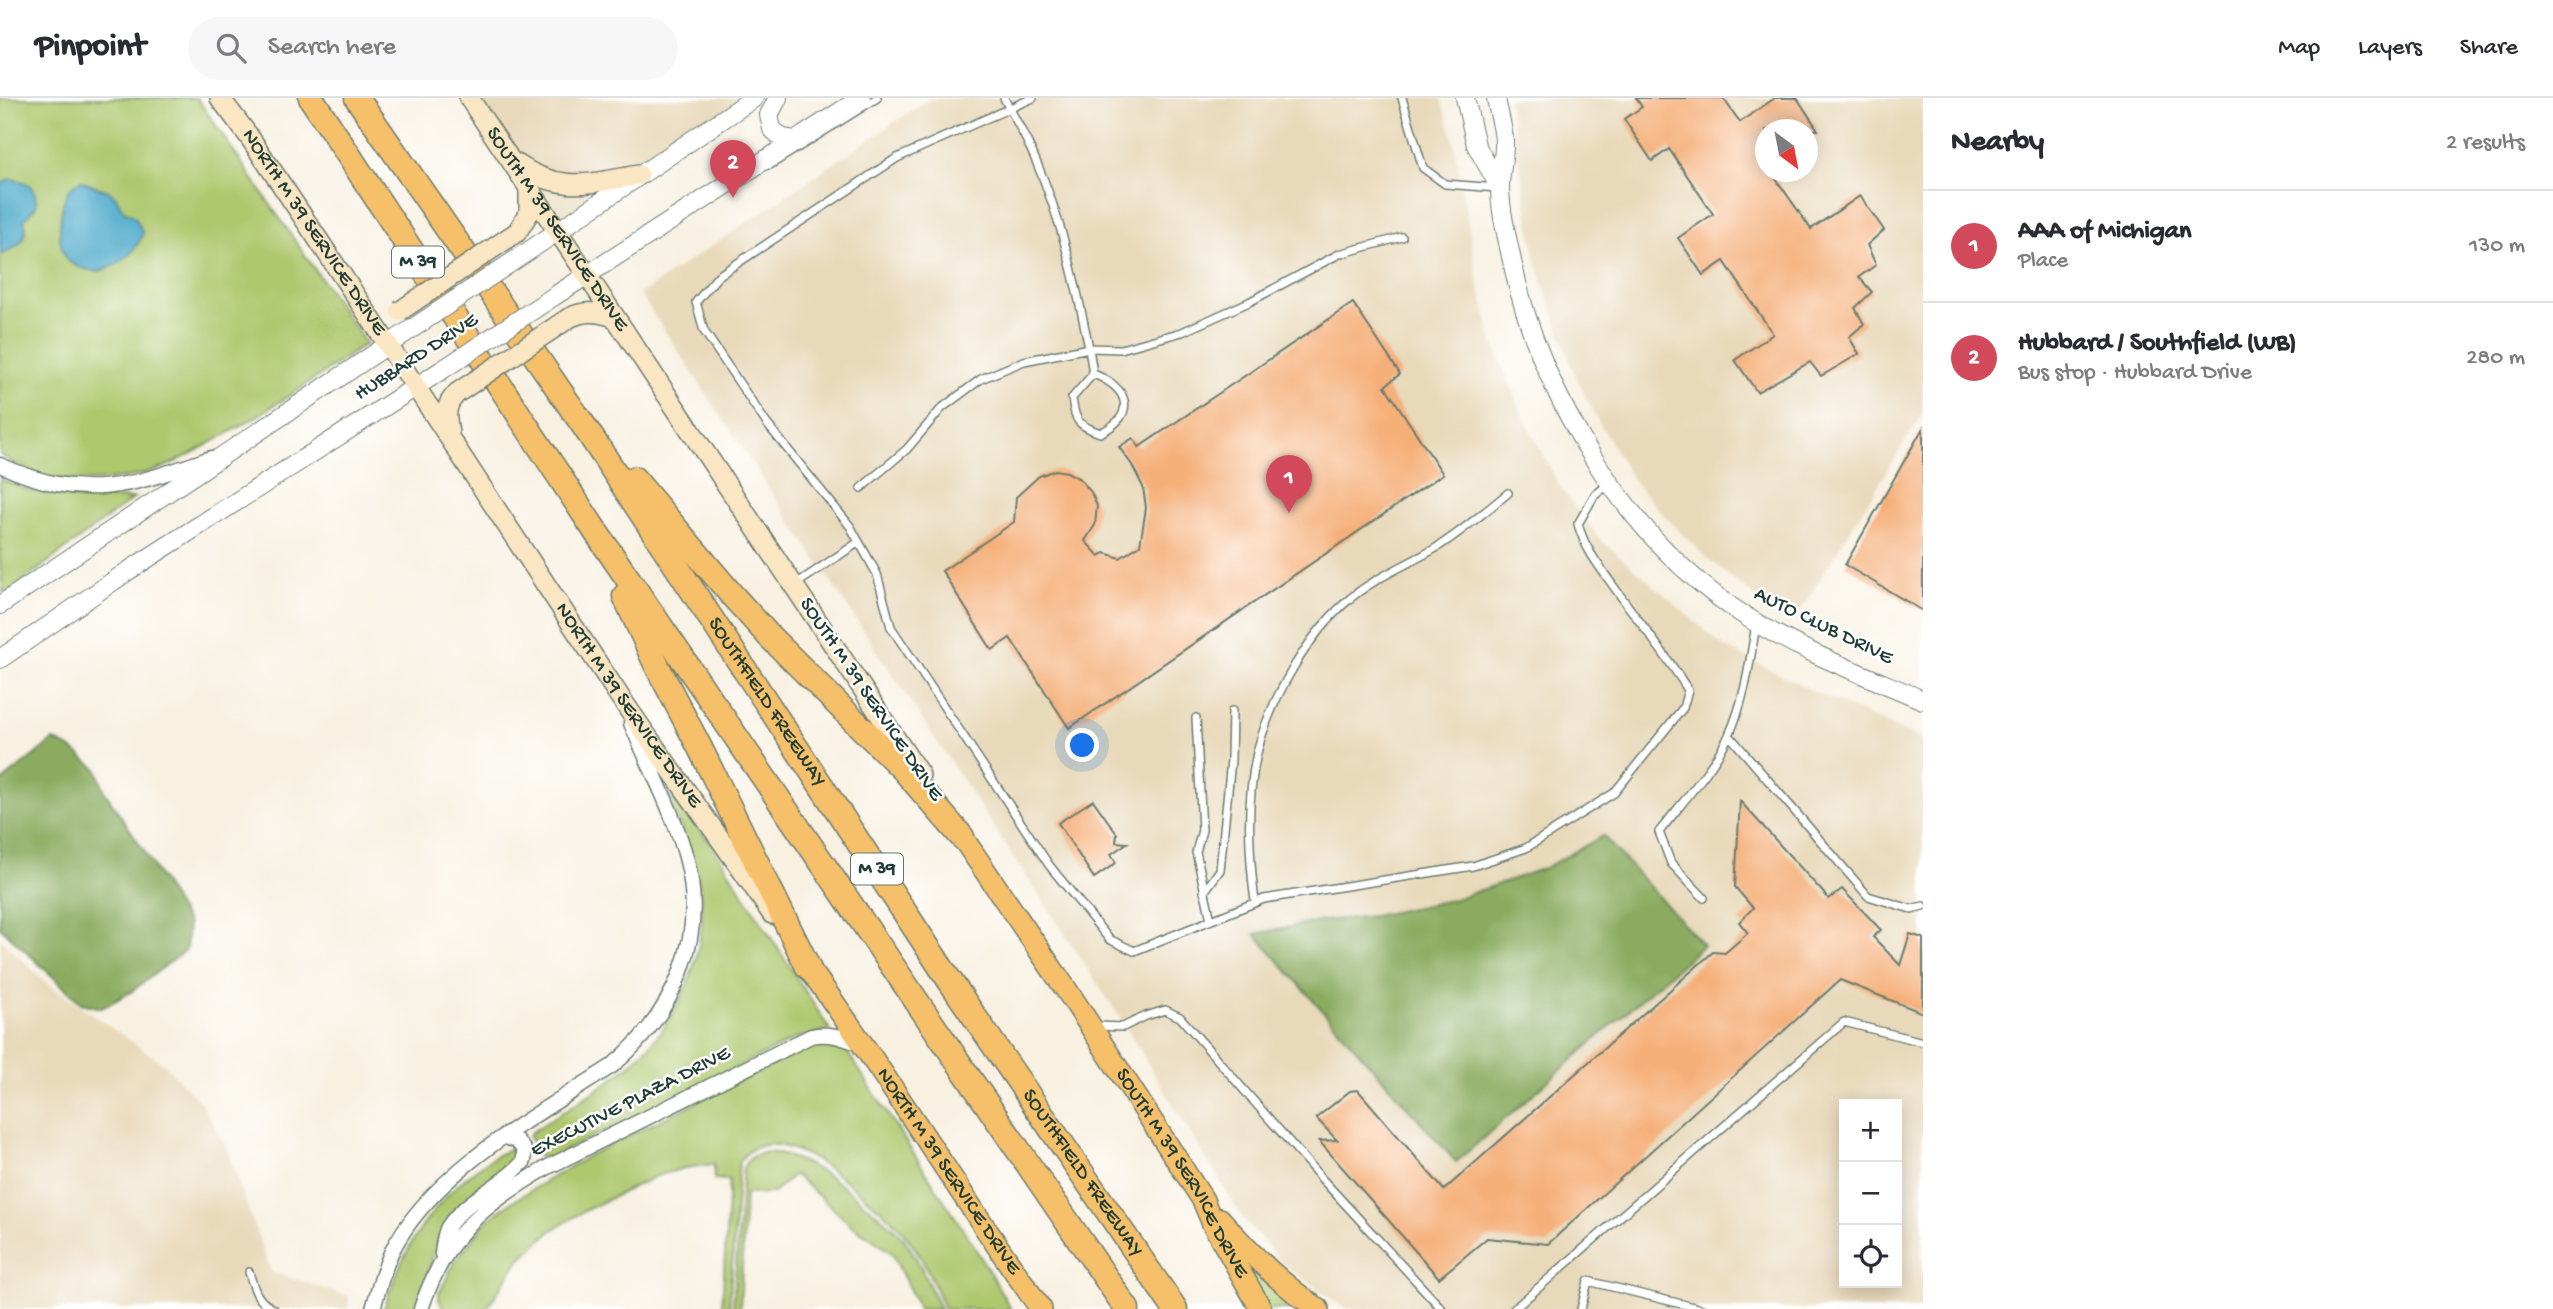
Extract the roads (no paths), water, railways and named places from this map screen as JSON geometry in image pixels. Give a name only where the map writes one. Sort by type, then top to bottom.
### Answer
[{"type":"highway","name":"SOUTHFIELD FREEWAY","points":[[312,98],[597,535],[1127,1309]]},
{"type":"highway","name":"SOUTHFIELD FREEWAY","points":[[356,98],[584,426],[950,981],[1175,1309]]},
{"type":"highway","points":[[584,426],[641,485],[769,636],[903,769],[962,836]]},
{"type":"highway","points":[[597,535],[656,664],[808,967]]},
{"type":"main road","name":"NORTH M 39 SERVICE DRIVE","points":[[220,98],[248,135],[389,344],[618,692],[808,967],[867,1047],[991,1239],[1041,1309]]},
{"type":"main road","name":"SOUTH M 39 SERVICE DRIVE","points":[[469,98],[1090,1026],[1203,1200],[1213,1224],[1261,1309]]},
{"type":"main road","points":[[509,158],[547,181],[579,185],[639,175]]},
{"type":"main road","points":[[365,309],[384,315],[400,311],[517,232],[529,213],[529,186]]},
{"type":"main road","points":[[449,435],[445,413],[449,401],[457,393],[569,318],[583,312],[597,312],[614,317]]},
{"type":"main road","points":[[1203,1200],[1269,1270],[1318,1309]]},
{"type":"main road","points":[[991,1239],[1027,1309]]},
{"type":"street","name":"HUBBARD DRIVE","points":[[0,605],[754,98]]},
{"type":"street","points":[[778,98],[769,115],[772,130],[782,138],[796,140]]},
{"type":"street","points":[[823,122],[839,98]]},
{"type":"street","name":"HUBBARD DRIVE","points":[[0,659],[128,571],[861,98]]},
{"type":"street","name":"AUTO CLUB DRIVE","points":[[1465,98],[1476,145],[1500,188]]},
{"type":"street","name":"AUTO CLUB DRIVE","points":[[1496,98],[1504,140],[1500,188],[1513,264],[1534,339],[1573,426],[1611,483],[1644,525],[1682,566],[1720,599],[1756,623],[1812,652],[1923,700]]},
{"type":"street","points":[[0,465],[25,476],[69,487],[116,487],[156,477],[232,451]]},
{"type":"street","name":"EXECUTIVE PLAZA DRIVE","points":[[373,1309],[379,1283],[392,1251],[411,1221],[434,1193],[505,1137],[628,1053],[648,1032],[666,1006],[680,978],[689,949],[694,901],[685,856],[618,692]]},
{"type":"street","name":"EXECUTIVE PLAZA DRIVE","points":[[421,1309],[440,1263],[455,1239],[472,1220],[510,1189],[548,1167],[811,1036],[835,1034],[867,1047]]},
{"type":"street","name":"EXECUTIVE PLAZA DRIVE","points":[[440,1263],[447,1229],[480,1196],[517,1170],[524,1161],[524,1150],[517,1141],[505,1137]]},
{"type":"lane","points":[[737,178],[778,163],[877,98]]},
{"type":"lane","points":[[1004,98],[1036,160],[1062,233],[1078,290],[1093,374],[1072,398],[1074,416],[1083,427],[1100,433],[1115,426],[1124,414],[1125,401],[1119,388],[1107,379],[1093,374]]},
{"type":"lane","points":[[1034,98],[897,158],[718,276],[696,302],[704,331],[767,424],[850,526],[877,574],[891,627],[1049,865],[1109,939],[1134,951],[1265,899],[1474,866],[1527,848],[1614,793],[1683,708],[1688,690],[1583,542],[1578,524],[1594,496],[1611,483]]},
{"type":"lane","points":[[1402,98],[1423,168],[1445,184],[1500,188]]},
{"type":"lane","points":[[860,488],[906,449],[942,408],[981,379],[1024,361],[1089,348],[1121,349],[1182,332],[1248,302],[1339,254],[1402,237]]},
{"type":"lane","points":[[1255,902],[1250,860],[1250,821],[1261,738],[1299,659],[1345,603],[1372,583],[1443,543],[1508,493]]},
{"type":"lane","points":[[793,585],[859,542]]},
{"type":"lane","points":[[1704,898],[1671,863],[1659,832],[1697,784],[1729,735],[1747,676],[1756,623]]},
{"type":"lane","points":[[1204,892],[1220,870],[1231,760],[1232,710]]},
{"type":"lane","points":[[1196,718],[1202,830],[1196,852],[1211,920]]},
{"type":"lane","points":[[1729,735],[1868,896],[1912,909],[1923,906]]},
{"type":"lane","points":[[1090,1026],[1123,1027],[1165,1010],[1180,1017],[1322,1179],[1442,1309]]},
{"type":"lane","points":[[1514,1309],[1844,1023],[1923,1042]]},
{"type":"lane","points":[[249,1272],[255,1293],[261,1301],[274,1309]]},
{"type":"lane","points":[[1581,1309],[1588,1281],[1702,1309]]},
{"type":"water","points":[[9,179],[30,185],[35,193],[36,206],[24,220],[24,238],[11,250],[0,255],[0,185]]},
{"type":"water","points":[[81,181],[108,191],[116,197],[123,210],[135,217],[143,233],[131,253],[97,272],[70,262],[65,255],[60,236],[61,214],[67,194],[71,187]]},
{"type":"place","name":"Hubbard / Southfield (WB)","points":[[733,198]]},
{"type":"place","name":"AAA of Michigan","points":[[1289,513]]}]
